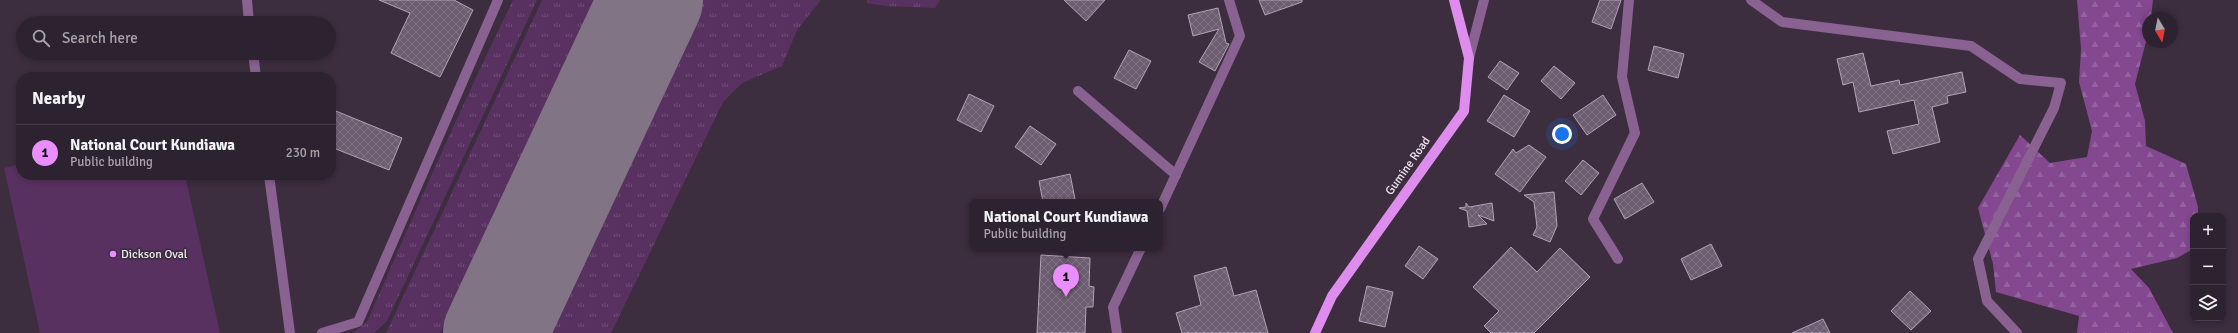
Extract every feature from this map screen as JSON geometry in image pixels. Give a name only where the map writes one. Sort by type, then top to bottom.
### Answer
[{"type":"main road","name":"Gumine Road","points":[[1315,333],[1332,296],[1464,111],[1469,58],[1454,0]]},
{"type":"street","points":[[247,0],[249,16]]},
{"type":"street","points":[[322,333],[358,322],[498,0]]},
{"type":"street","points":[[1163,203],[1240,36],[1229,0]]},
{"type":"street","points":[[1469,58],[1484,0]]},
{"type":"street","points":[[1618,259],[1593,219],[1635,133],[1622,77],[1629,0]]},
{"type":"street","points":[[1751,0],[1782,22],[1971,46],[2020,79],[2061,83],[2054,108],[1978,259],[1987,301],[2017,333]]},
{"type":"street","points":[[254,60],[255,72]]},
{"type":"street","points":[[1078,91],[1176,175]]},
{"type":"street","points":[[270,180],[290,333]]},
{"type":"street","points":[[1117,333],[1113,307],[1140,251]]},
{"type":"green space","points":[[513,0],[537,0],[387,321],[374,333],[353,333],[367,322],[456,120]]},
{"type":"green space","points":[[542,0],[599,0],[541,129],[440,333],[386,333]]},
{"type":"green space","points":[[691,0],[821,0],[797,30],[782,66],[742,83],[723,102],[611,333],[535,333]]},
{"type":"green space","points":[[867,0],[940,0],[935,8],[886,6],[867,3]]},
{"type":"green space","points":[[2077,0],[2153,0],[2152,12],[2142,12],[2142,48],[2144,48],[2135,84],[2145,121],[2146,146],[2186,164],[2198,207],[2198,213],[2190,213],[2190,251],[2177,258],[2131,269],[2149,288],[2173,333],[2077,333],[2079,316],[1996,292],[1993,264],[1978,208],[2020,135],[2050,163],[2087,157],[2092,131],[2079,82],[2081,49]]},
{"type":"green space","name":"Dickson Oval","points":[[16,165],[16,180],[186,180],[220,333],[40,333],[4,168]]},
{"type":"building","points":[[379,0],[454,0],[473,10],[440,77],[391,53],[410,13]]},
{"type":"building","points":[[1064,0],[1105,0],[1086,21]]},
{"type":"building","points":[[1259,0],[1302,0],[1302,2],[1265,15]]},
{"type":"building","points":[[1600,0],[1621,0],[1611,29],[1592,22]]},
{"type":"building","points":[[1218,8],[1226,43],[1229,44],[1215,71],[1199,62],[1219,29],[1193,36],[1188,15]]},
{"type":"building","points":[[1654,46],[1684,54],[1678,78],[1648,70]]},
{"type":"building","points":[[1129,50],[1151,61],[1136,89],[1114,78]]},
{"type":"building","points":[[1863,53],[1871,86],[1899,80],[1900,85],[1962,72],[1966,92],[1947,96],[1948,103],[1932,107],[1940,142],[1893,154],[1887,131],[1919,124],[1914,100],[1859,112],[1853,82],[1843,85],[1837,59]]},
{"type":"building","points":[[1500,61],[1519,73],[1507,90],[1488,77]]},
{"type":"building","points":[[1554,66],[1575,83],[1561,99],[1541,81]]},
{"type":"building","points":[[969,94],[994,106],[981,132],[957,120]]},
{"type":"building","points":[[1504,95],[1530,111],[1514,137],[1487,121]]},
{"type":"building","points":[[1603,95],[1616,115],[1587,135],[1573,115]]},
{"type":"building","points":[[336,111],[402,138],[389,170],[336,149]]},
{"type":"building","points":[[1030,126],[1056,144],[1041,165],[1015,147]]},
{"type":"building","points":[[1529,145],[1546,157],[1520,192],[1495,174],[1513,149],[1516,153]]},
{"type":"building","points":[[1583,160],[1599,173],[1581,195],[1565,181]]},
{"type":"building","points":[[1070,174],[1075,199],[1042,199],[1039,181]]},
{"type":"building","points":[[1642,183],[1654,202],[1625,219],[1614,199]]},
{"type":"building","points":[[1554,192],[1557,226],[1550,242],[1533,235],[1537,227],[1534,202],[1524,195]]},
{"type":"building","points":[[1466,203],[1469,207],[1492,203],[1494,221],[1478,215],[1487,224],[1469,227],[1467,211],[1459,208],[1466,207]]},
{"type":"building","points":[[1711,244],[1722,266],[1691,280],[1681,259]]},
{"type":"building","points":[[1419,246],[1438,259],[1423,279],[1405,266]]},
{"type":"building","points":[[1511,247],[1537,272],[1560,248],[1590,277],[1534,333],[1491,333],[1484,326],[1499,311],[1473,287]]},
{"type":"building","points":[[1041,255],[1090,258],[1089,286],[1094,287],[1093,307],[1086,307],[1085,333],[1037,333]]},
{"type":"building","points":[[1226,267],[1234,296],[1256,290],[1268,333],[1182,333],[1176,313],[1201,305],[1194,276]]},
{"type":"building","points":[[1367,286],[1393,292],[1385,327],[1359,321]]},
{"type":"building","points":[[1910,291],[1931,311],[1911,330],[1891,311]]},
{"type":"building","points":[[1823,319],[1830,333],[1792,333]]},
{"type":"runway","points":[[495,333],[651,0]]},
{"type":"place","name":"Dickson Oval","points":[[113,254]]},
{"type":"place","name":"National Court Kundiawa","points":[[1066,297]]}]
